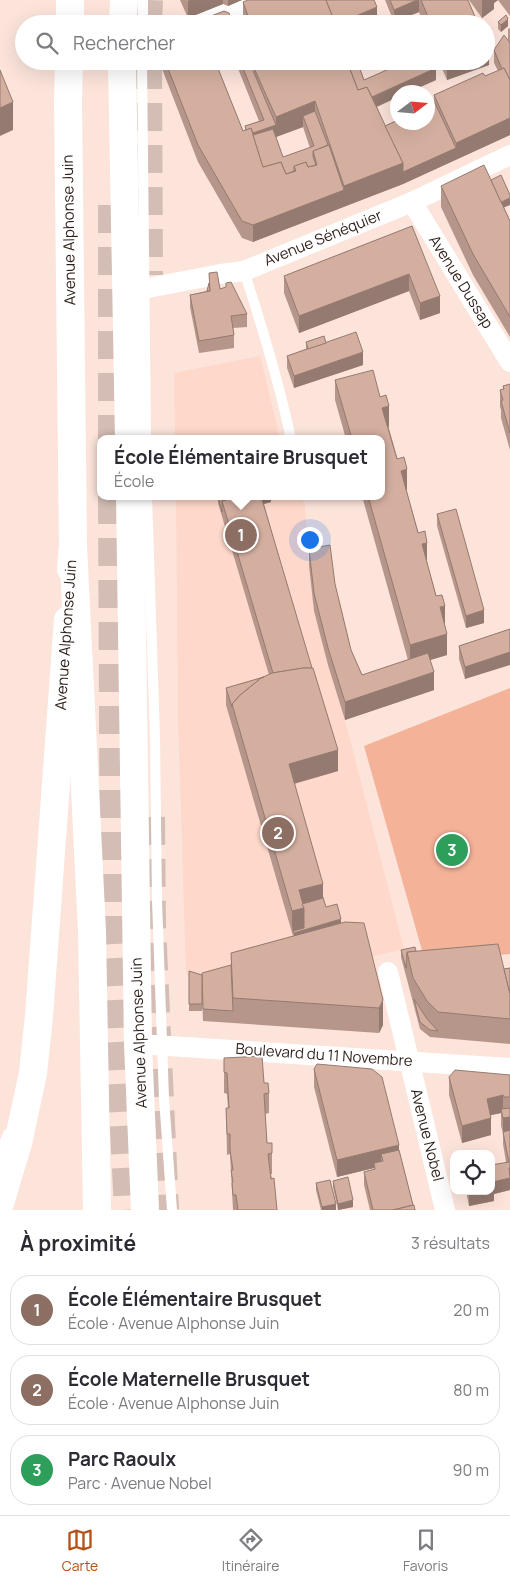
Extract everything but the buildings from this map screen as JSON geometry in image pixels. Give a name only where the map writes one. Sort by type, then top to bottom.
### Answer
[{"type":"main road","points":[[70,0],[70,15]]},
{"type":"main road","points":[[123,15],[124,0]]},
{"type":"main road","name":"Avenue Alphonse Juin","points":[[0,1203],[18,1143],[32,1073],[40,1006],[73,546],[69,70]]},
{"type":"main road","points":[[123,70],[136,290],[129,435]]},
{"type":"main road","name":"Avenue Alphonse Juin","points":[[130,500],[150,1044],[145,1210]]},
{"type":"main road","points":[[73,546],[92,931],[97,1210]]},
{"type":"street","points":[[219,15],[255,0]]},
{"type":"street","name":"Avenue Sénéquier","points":[[136,290],[244,271],[412,202],[510,154]]},
{"type":"street","name":"Avenue Dussap","points":[[412,202],[510,362]]},
{"type":"street","name":"Avenue Nobel","points":[[388,972],[445,1210]]},
{"type":"street","name":"Boulevard du 11 Novembre","points":[[150,1044],[510,1068]]},
{"type":"lane","points":[[143,0],[143,15]]},
{"type":"lane","points":[[142,70],[136,290],[146,435]]},
{"type":"lane","points":[[244,271],[286,413],[289,435]]},
{"type":"lane","points":[[148,500],[155,738],[157,900],[150,1044],[164,1098],[172,1210]]},
{"type":"lane","points":[[0,1153],[32,1073]]},
{"type":"shaded area","points":[[260,356],[278,435],[175,435],[174,373]]},
{"type":"shaded area","points":[[176,500],[302,500],[305,504],[314,611],[345,720],[404,949],[366,958],[202,985],[189,977],[186,973],[178,716]]},
{"type":"shaded area","points":[[510,688],[510,954],[425,961],[364,746]]},
{"type":"tunnel","points":[[148,15],[149,0]]},
{"type":"tunnel","points":[[148,70],[149,275]]},
{"type":"tunnel","points":[[112,205],[112,435]]},
{"type":"tunnel","points":[[112,500],[114,926],[128,1210]]},
{"type":"tunnel","points":[[151,817],[152,926],[165,1210]]},
{"type":"place","name":"École Élémentaire Brusquet","points":[[241,535]]},
{"type":"place","name":"École Maternelle Brusquet","points":[[278,833]]},
{"type":"place","name":"Parc Raoulx","points":[[452,850]]}]
